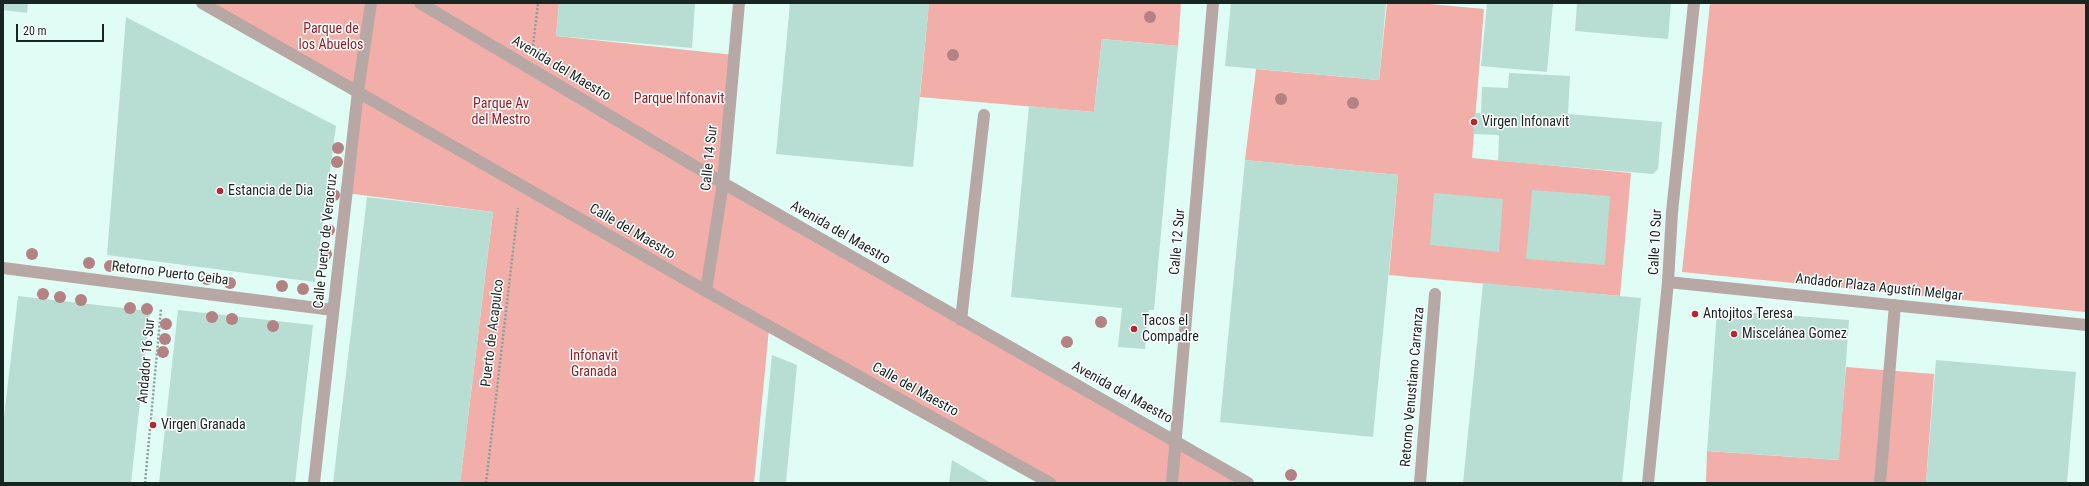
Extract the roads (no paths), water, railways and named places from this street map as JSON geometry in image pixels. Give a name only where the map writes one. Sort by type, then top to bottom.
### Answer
[{"type":"street","name":"Calle del Maestro","points":[[202,3],[706,291],[1050,483]]},
{"type":"street","name":"Calle Puerto de Veracruz","points":[[314,483],[358,92],[371,3]]},
{"type":"street","name":"Avenida del Maestro","points":[[420,3],[723,183],[1248,483]]},
{"type":"street","name":"Calle 14 Sur","points":[[706,291],[723,183],[739,3]]},
{"type":"street","name":"Calle 12 Sur","points":[[1172,483],[1213,3]]},
{"type":"street","name":"Calle 10 Sur","points":[[1648,483],[1668,282],[1672,212],[1694,3]]},
{"type":"street","points":[[961,320],[984,115]]},
{"type":"street","name":"Retorno Puerto Ceiba","points":[[3,268],[333,310]]},
{"type":"street","name":"Andador Plaza Agustín Melgar","points":[[1668,282],[2086,325]]},
{"type":"street","name":"Retorno Venustiano Carranza","points":[[1420,483],[1435,294]]},
{"type":"street","points":[[1880,483],[1895,305]]},
{"type":"place","name":"Virgen Infonavit","points":[[1474,122]]},
{"type":"place","name":"Estancia de Dia","points":[[220,191]]},
{"type":"place","name":"Antojitos Teresa","points":[[1695,314]]},
{"type":"place","name":"Tacos el Compadre","points":[[1134,329]]},
{"type":"place","name":"Miscelánea Gomez","points":[[1734,334]]},
{"type":"place","name":"Virgen Granada","points":[[153,425]]},
{"type":"park label","name":"Parque de los Abuelos","points":[[331,38]]},
{"type":"park label","name":"Parque Infonavit","points":[[679,99]]},
{"type":"park label","name":"Parque Av del Mestro","points":[[501,112]]},
{"type":"park label","name":"Infonavit Granada","points":[[594,364]]}]
